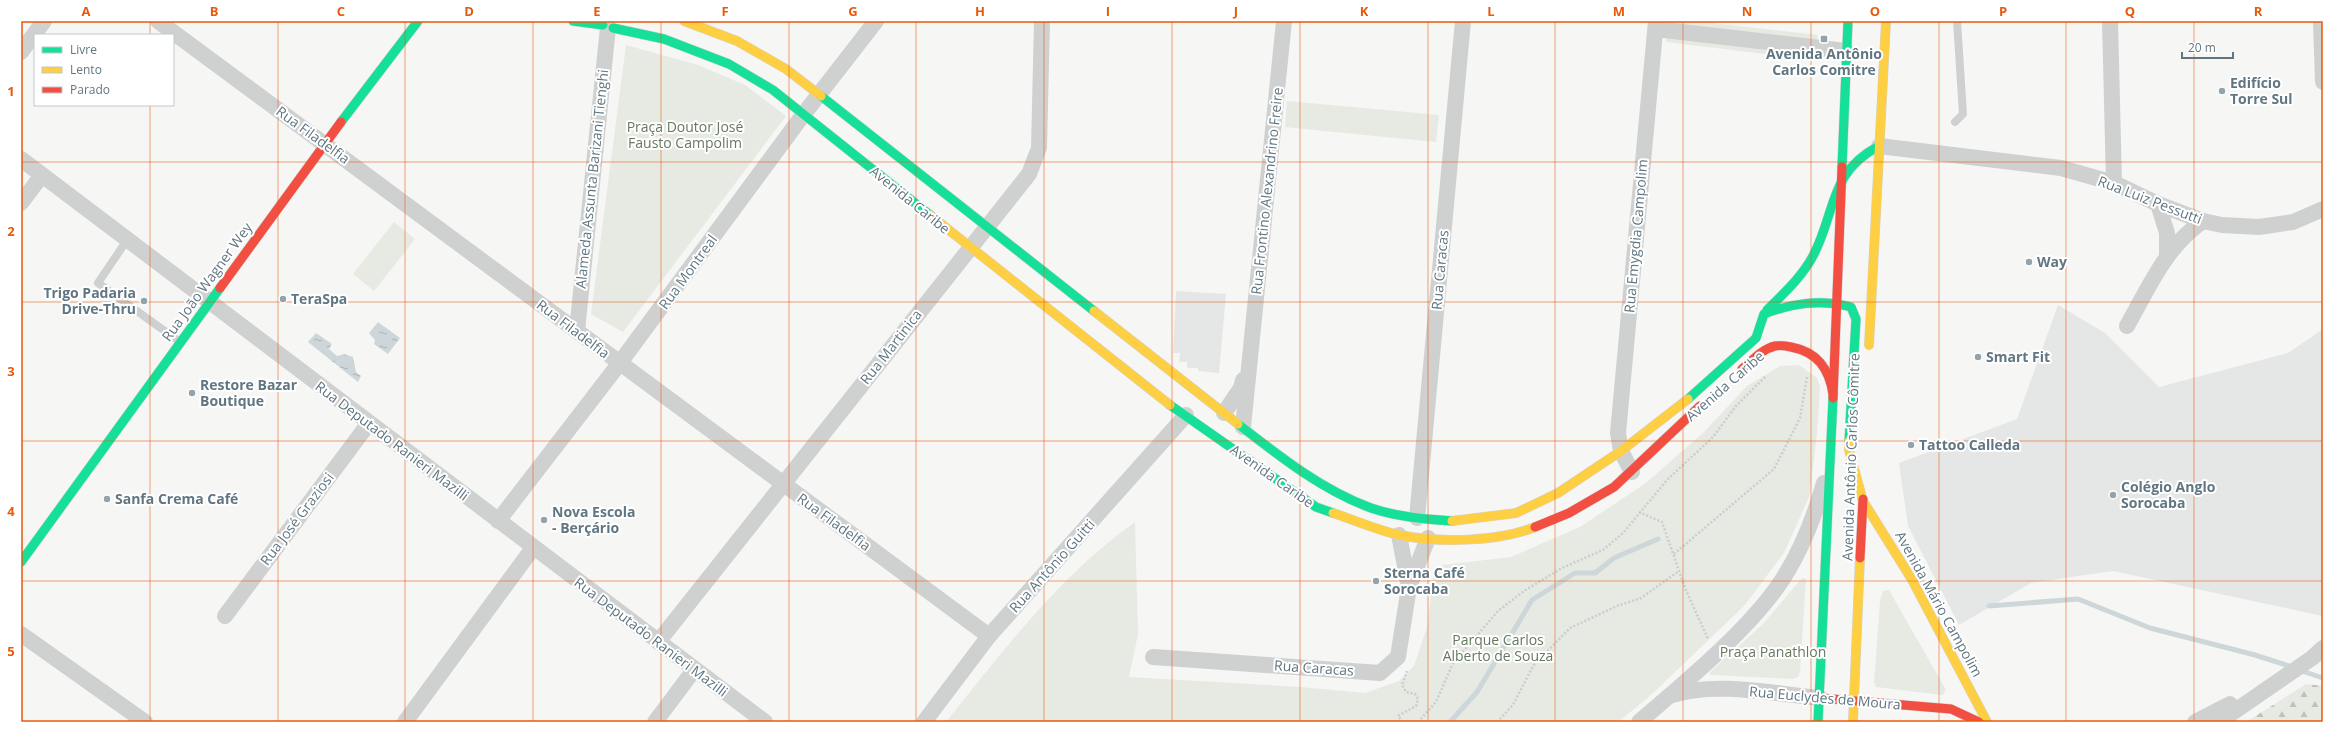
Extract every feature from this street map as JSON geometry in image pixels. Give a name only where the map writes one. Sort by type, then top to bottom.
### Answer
[{"type":"street","points":[[34,34],[44,21]]},
{"type":"street","name":"Rua Filadelfia","points":[[158,21],[989,636]]},
{"type":"street","name":"Rua João Wagner Wey","points":[[21,562],[325,144],[418,21]]},
{"type":"street","name":"Avenida Caribe","points":[[573,21],[606,25],[664,39],[728,64],[773,90],[1157,396],[1186,407],[1207,430],[1316,507],[1399,535],[1454,541],[1522,532],[1569,513],[1614,487],[1632,472],[1706,400]]},
{"type":"street","points":[[606,25],[620,25],[623,21]]},
{"type":"street","name":"Avenida Caribe","points":[[684,21],[738,41],[786,69],[1200,395],[1222,420],[1243,427],[1270,449],[1326,487],[1372,508],[1417,518],[1455,521],[1516,513],[1558,493],[1621,452],[1691,397],[1756,338],[1764,314],[1801,276],[1824,230],[1842,175]]},
{"type":"street","name":"Rua Montreal","points":[[498,521],[620,364],[803,115],[876,21]]},
{"type":"street","name":"Rua Martinica","points":[[658,642],[1029,174],[1040,148],[1042,21]]},
{"type":"street","name":"Rua Frontino Alexandrino Freire","points":[[1243,427],[1284,21]]},
{"type":"street","name":"Rua Caracas","points":[[1417,518],[1463,21]]},
{"type":"street","name":"Avenida Antônio Carlos Cômitre","points":[[1818,722],[1848,21]]},
{"type":"street","name":"Avenida Antônio Carlos Cômitre","points":[[1868,354],[1878,202],[1879,146],[1886,21]]},
{"type":"street","points":[[2110,21],[2114,184]]},
{"type":"street","points":[[2321,21],[2323,82]]},
{"type":"street","name":"Alameda Assunta Barizani Tienghi","points":[[577,331],[606,25]]},
{"type":"street","points":[[1656,25],[1846,51]]},
{"type":"street","name":"Rua Emygdia Campolim","points":[[1621,452],[1618,433],[1656,25]]},
{"type":"street","points":[[21,52],[34,34]]},
{"type":"street","points":[[1842,175],[1866,151],[1879,146]]},
{"type":"street","name":"Rua Luiz Pessutti","points":[[1879,146],[2061,168],[2114,184],[2158,204],[2203,221],[2222,225],[2259,227],[2293,222],[2323,208]]},
{"type":"street","name":"Rua Deputado Ranieri Mazilli","points":[[21,159],[764,722]]},
{"type":"street","points":[[21,203],[42,175]]},
{"type":"street","points":[[2158,204],[2166,233],[2167,256]]},
{"type":"street","points":[[2126,326],[2167,256],[2190,230],[2203,221]]},
{"type":"street","points":[[1764,314],[1785,305],[1800,302],[1837,303],[1851,308],[1856,319],[1849,450],[1863,501]]},
{"type":"street","name":"Avenida Caribe","points":[[1734,376],[1763,351],[1777,345],[1794,347],[1812,353],[1825,366],[1831,378],[1833,394]]},
{"type":"street","name":"Rua Frontino Alexandrino Freire","points":[[1222,420],[1241,388],[1249,361]]},
{"type":"street","points":[[1186,407],[1193,395],[1200,395]]},
{"type":"street","name":"Rua Antônio Guitti","points":[[924,722],[989,636],[1186,407]]},
{"type":"street","points":[[1207,430],[1213,430],[1222,420]]},
{"type":"street","name":"Rua José Graziosi","points":[[225,616],[369,423]]},
{"type":"street","points":[[1621,452],[1632,472]]},
{"type":"street","name":"Avenida Antônio Carlos Cômitre","points":[[1853,722],[1863,501],[1863,462]]},
{"type":"street","points":[[1639,722],[1668,697],[1751,619],[1778,585],[1804,536],[1818,501],[1830,464]]},
{"type":"street","name":"Avenida Mário Campolim","points":[[1863,501],[1911,578],[1987,722]]},
{"type":"street","points":[[1399,535],[1409,587]]},
{"type":"street","points":[[1398,657],[1409,587],[1428,538]]},
{"type":"street","points":[[405,722],[533,548]]},
{"type":"street","points":[[21,634],[145,722]]},
{"type":"street","points":[[2219,722],[2318,653]]},
{"type":"street","name":"Rua Caracas","points":[[1153,657],[1380,673],[1398,657]]},
{"type":"street","points":[[655,722],[694,670]]},
{"type":"street","points":[[2195,722],[2287,675]]},
{"type":"street","name":"Rua Euclydes de Moura","points":[[1668,697],[1688,690],[1708,687],[1951,709],[1979,722]]},
{"type":"lane","points":[[1955,122],[1963,114],[1957,21]]},
{"type":"lane","points":[[127,240],[98,283],[180,342]]},
{"type":"path","points":[[1418,722],[1436,702],[1454,663],[1498,611],[1524,591],[1562,568],[1603,550],[1623,533],[1667,480],[1713,437],[1736,406],[1769,372]]},
{"type":"path","points":[[1639,512],[1662,522],[1679,571],[1713,655]]},
{"type":"path","points":[[1497,722],[1513,705],[1533,666],[1570,628],[1617,606],[1641,598],[1679,571]]},
{"type":"path","points":[[1398,657],[1405,664],[1407,673],[1402,685],[1406,692],[1414,694],[1418,699],[1416,706],[1398,716],[1403,722]]},
{"type":"shaded area","points":[[1176,291],[1226,294],[1219,373],[1198,371],[1198,368],[1187,368],[1187,362],[1179,362],[1180,353],[1173,353]]},
{"type":"shaded area","name":"Colégio Anglo Sorocaba","points":[[2058,305],[2105,333],[2159,387],[2288,353],[2323,329],[2323,616],[2113,571],[2031,583],[1959,625],[1908,526],[1899,463],[2017,419]]},
{"type":"green space","points":[[1666,21],[1695,21],[1818,35],[1816,60],[1666,42]]},
{"type":"green space","name":"Praça Doutor José Fausto Campolim","points":[[626,45],[698,65],[745,85],[786,116],[623,332],[591,314]]},
{"type":"green space","points":[[1287,101],[1439,115],[1436,142],[1285,127]]},
{"type":"green space","points":[[394,222],[415,239],[374,291],[353,274]]},
{"type":"green space","name":"Parque Carlos Alberto de Souza","points":[[1799,365],[1817,378],[1820,387],[1817,434],[1809,497],[1784,553],[1744,606],[1650,696],[1618,722],[946,722],[1011,641],[1057,590],[1108,543],[1135,522],[1138,634],[1129,677],[1300,687],[1365,693],[1399,681],[1414,666],[1427,627],[1433,579],[1443,565],[1511,557],[1580,527],[1646,483],[1704,432],[1747,386],[1780,366]]},
{"type":"green space","name":"Praça Panathlon","points":[[1802,578],[1806,579],[1800,672],[1798,677],[1793,679],[1710,675],[1710,672],[1763,624]]},
{"type":"green space","points":[[1889,590],[1946,690],[1943,695],[1876,687],[1874,682],[1880,601],[1883,591]]},
{"type":"green space","points":[[2306,684],[2323,686],[2323,722],[2246,722]]},
{"type":"water","points":[[378,322],[400,338],[388,354],[374,344],[375,340],[369,333]]},
{"type":"water","points":[[316,333],[332,344],[329,349],[337,356],[344,354],[353,357],[356,372],[361,376],[358,382],[308,342]]},
{"type":"waterway","points":[[1450,722],[1477,692],[1532,600],[1575,573],[1595,573],[1614,558],[1658,539]]},
{"type":"waterway","points":[[1989,606],[2078,599],[2150,628],[2255,655],[2292,667]]},
{"type":"waterway","points":[[2299,670],[2323,678]]},
{"type":"traffic: fast","points":[[341,122],[418,21]]},
{"type":"traffic: fast","points":[[573,21],[603,25]]},
{"type":"traffic: fast","points":[[1842,167],[1848,21]]},
{"type":"traffic: fast","points":[[613,28],[664,39],[729,64],[773,90],[930,215]]},
{"type":"traffic: fast","points":[[821,96],[1094,311]]},
{"type":"traffic: fast","points":[[1767,310],[1793,284],[1810,262],[1821,238],[1842,180],[1863,156],[1879,146]]},
{"type":"traffic: fast","points":[[21,562],[220,288]]},
{"type":"traffic: fast","points":[[1688,399],[1756,338],[1764,314],[1785,307],[1807,303],[1828,303],[1851,307],[1856,319],[1849,441]]},
{"type":"traffic: fast","points":[[1818,722],[1833,398]]},
{"type":"traffic: fast","points":[[1170,405],[1316,507],[1333,513]]},
{"type":"traffic: fast","points":[[1238,424],[1269,448],[1318,482],[1353,501],[1391,514],[1452,521]]},
{"type":"traffic: slow","points":[[684,21],[737,41],[786,69],[821,96]]},
{"type":"traffic: slow","points":[[1869,345],[1886,21]]},
{"type":"traffic: slow","points":[[930,215],[1170,405]]},
{"type":"traffic: slow","points":[[1094,311],[1238,424]]},
{"type":"traffic: slow","points":[[1452,521],[1516,513],[1558,493],[1621,451],[1688,399]]},
{"type":"traffic: slow","points":[[1849,441],[1849,450],[1863,501],[1911,578],[1987,722]]},
{"type":"traffic: slow","points":[[1333,513],[1374,528],[1415,538],[1468,540],[1504,536],[1535,527]]},
{"type":"traffic: slow","points":[[1853,722],[1860,558]]},
{"type":"traffic: jam","points":[[220,288],[341,122]]},
{"type":"traffic: jam","points":[[1833,398],[1842,167]]},
{"type":"traffic: jam","points":[[1742,369],[1761,352],[1775,346],[1800,349],[1815,357],[1825,369],[1833,394]]},
{"type":"traffic: jam","points":[[1535,527],[1569,513],[1614,487],[1700,406]]},
{"type":"traffic: jam","points":[[1860,558],[1863,499]]},
{"type":"traffic: jam","points":[[1820,698],[1951,709],[1979,722]]},
{"type":"place","name":"Avenida Antônio Carlos Comitre","points":[[1824,39]]},
{"type":"place","name":"Edifício Torre Sul","points":[[2222,91]]},
{"type":"place","name":"Way","points":[[2029,262]]},
{"type":"place","name":"TeraSpa","points":[[283,299]]},
{"type":"place","name":"Trigo Padaria Drive-Thru","points":[[144,301]]},
{"type":"place","name":"Smart Fit","points":[[1978,357]]},
{"type":"place","name":"Restore Bazar Boutique","points":[[192,393]]},
{"type":"place","name":"Tattoo Calleda","points":[[1911,445]]},
{"type":"place","name":"Colégio Anglo Sorocaba","points":[[2113,495]]},
{"type":"place","name":"Sanfa Crema Café","points":[[107,499]]},
{"type":"place","name":"Nova Escola - Berçário","points":[[544,520]]},
{"type":"place","name":"Sterna Café Sorocaba","points":[[1376,581]]}]
